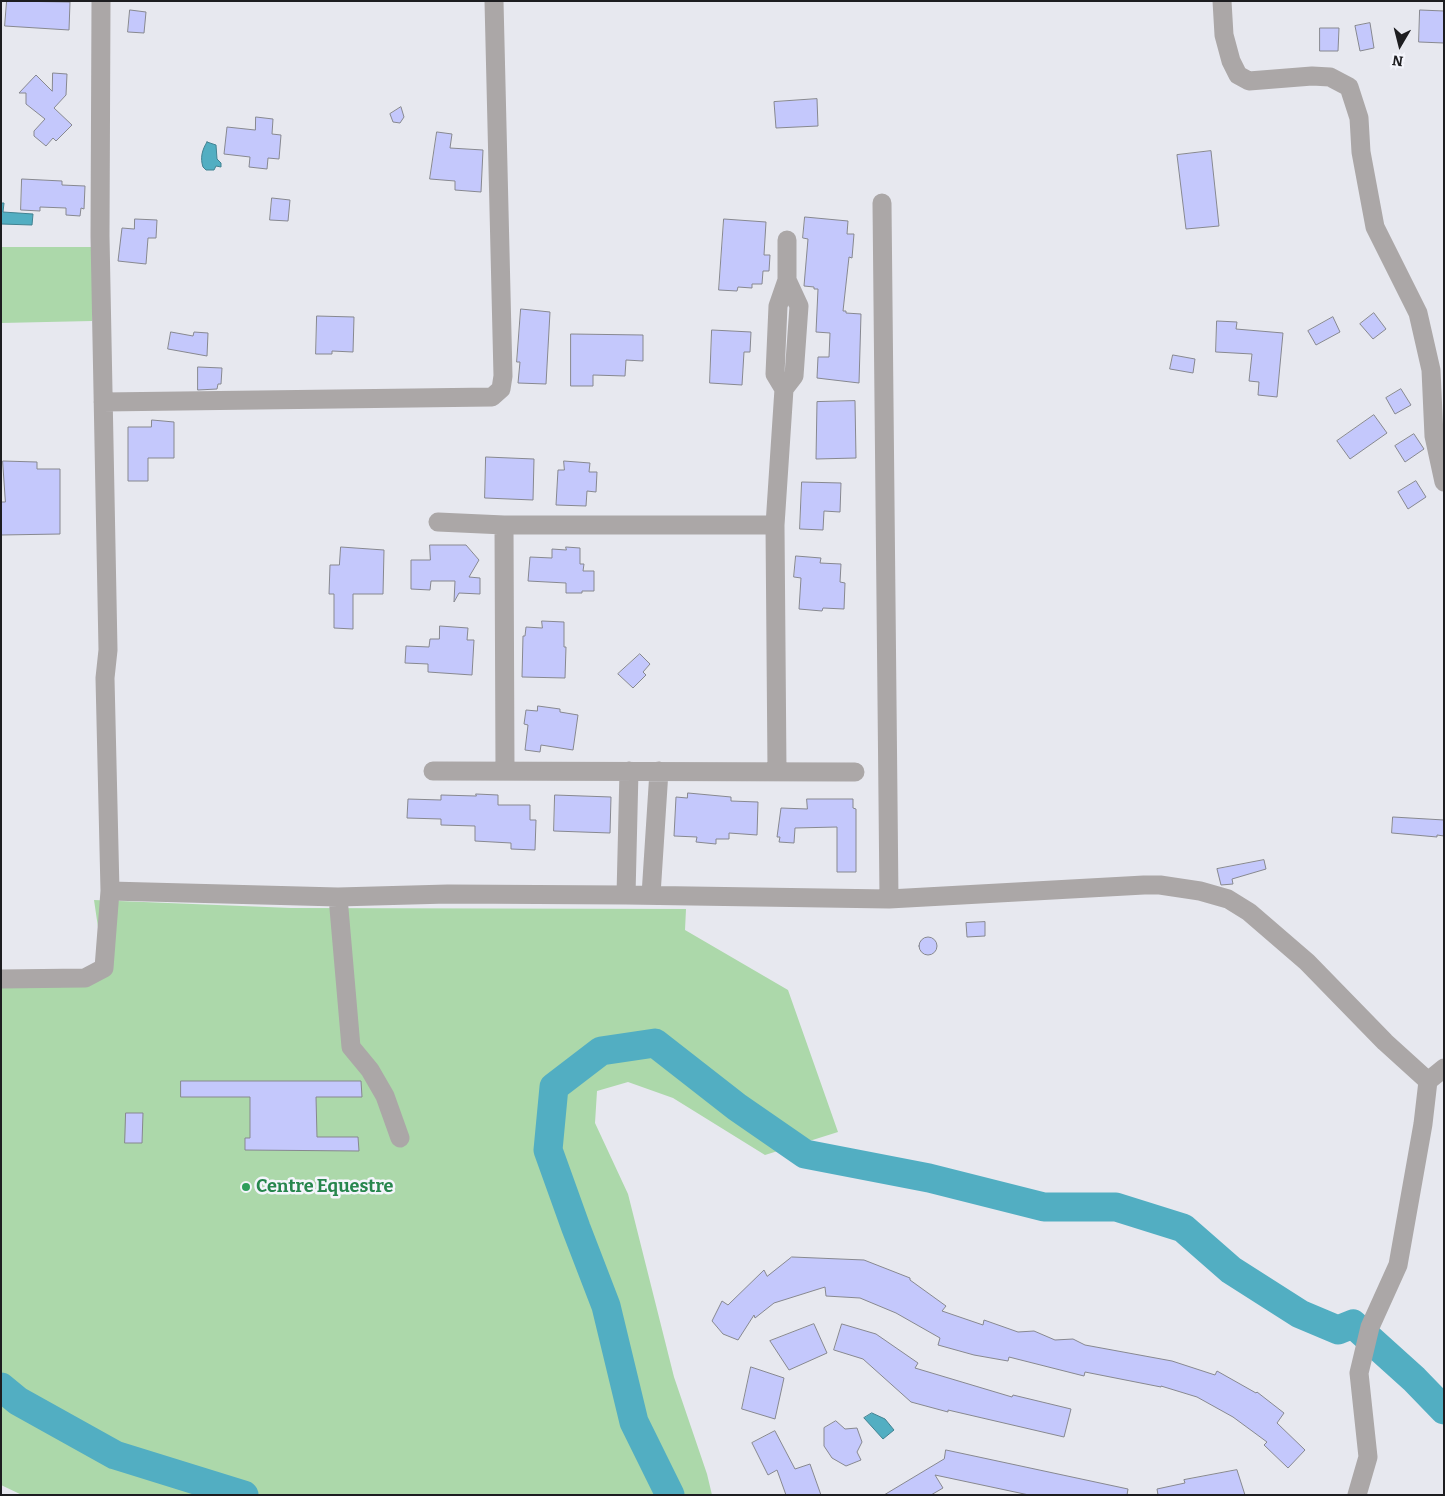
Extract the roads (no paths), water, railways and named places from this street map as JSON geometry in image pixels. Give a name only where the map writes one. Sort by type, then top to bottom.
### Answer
[{"type":"street","points":[[1,979],[85,978],[104,968],[110,891],[105,678],[108,650],[100,236],[101,1]]},
{"type":"street","points":[[103,402],[492,397],[501,389],[503,376],[494,1]]},
{"type":"street","points":[[1222,1],[1224,35],[1231,61],[1238,75],[1249,81],[1312,76],[1330,77],[1349,87],[1359,118],[1361,152],[1375,227],[1418,313],[1431,370],[1434,436],[1444,482]]},
{"type":"street","points":[[882,203],[889,898]]},
{"type":"street","points":[[777,771],[775,525],[784,389],[794,376],[799,306],[787,280],[787,240]]},
{"type":"street","points":[[438,522],[775,525]]},
{"type":"street","points":[[504,524],[505,771]]},
{"type":"street","points":[[433,771],[855,772]]},
{"type":"street","points":[[626,895],[629,771]]},
{"type":"street","points":[[651,895],[659,771]]},
{"type":"street","points":[[110,891],[338,897],[448,894],[889,898],[1160,885],[1200,891],[1228,899],[1250,912],[1307,962],[1385,1042],[1428,1081]]},
{"type":"street","points":[[338,897],[351,1046],[370,1070],[385,1096],[400,1138]]},
{"type":"street","points":[[1357,1495],[1368,1457],[1359,1373],[1370,1326],[1398,1265],[1423,1124],[1428,1081],[1444,1068]]},
{"type":"water","points":[[207,142],[216,145],[217,159],[221,163],[221,167],[216,166],[214,170],[206,170],[202,164],[202,154]]},
{"type":"water","points":[[1,203],[4,203],[3,212],[33,214],[32,225],[1,224]]},
{"type":"water","points":[[872,1413],[885,1419],[894,1430],[883,1439],[864,1418]]},
{"type":"waterway","points":[[670,1495],[634,1422],[606,1306],[548,1150],[554,1087],[601,1051],[655,1043],[737,1107],[805,1154],[929,1178],[1044,1207],[1116,1207],[1183,1228],[1231,1270],[1300,1314],[1338,1330],[1353,1324],[1414,1379],[1444,1410]]},
{"type":"waterway","points":[[1,1387],[18,1401],[115,1455],[244,1495]]},
{"type":"place","name":"Centre Equestre","points":[[246,1187]]}]
